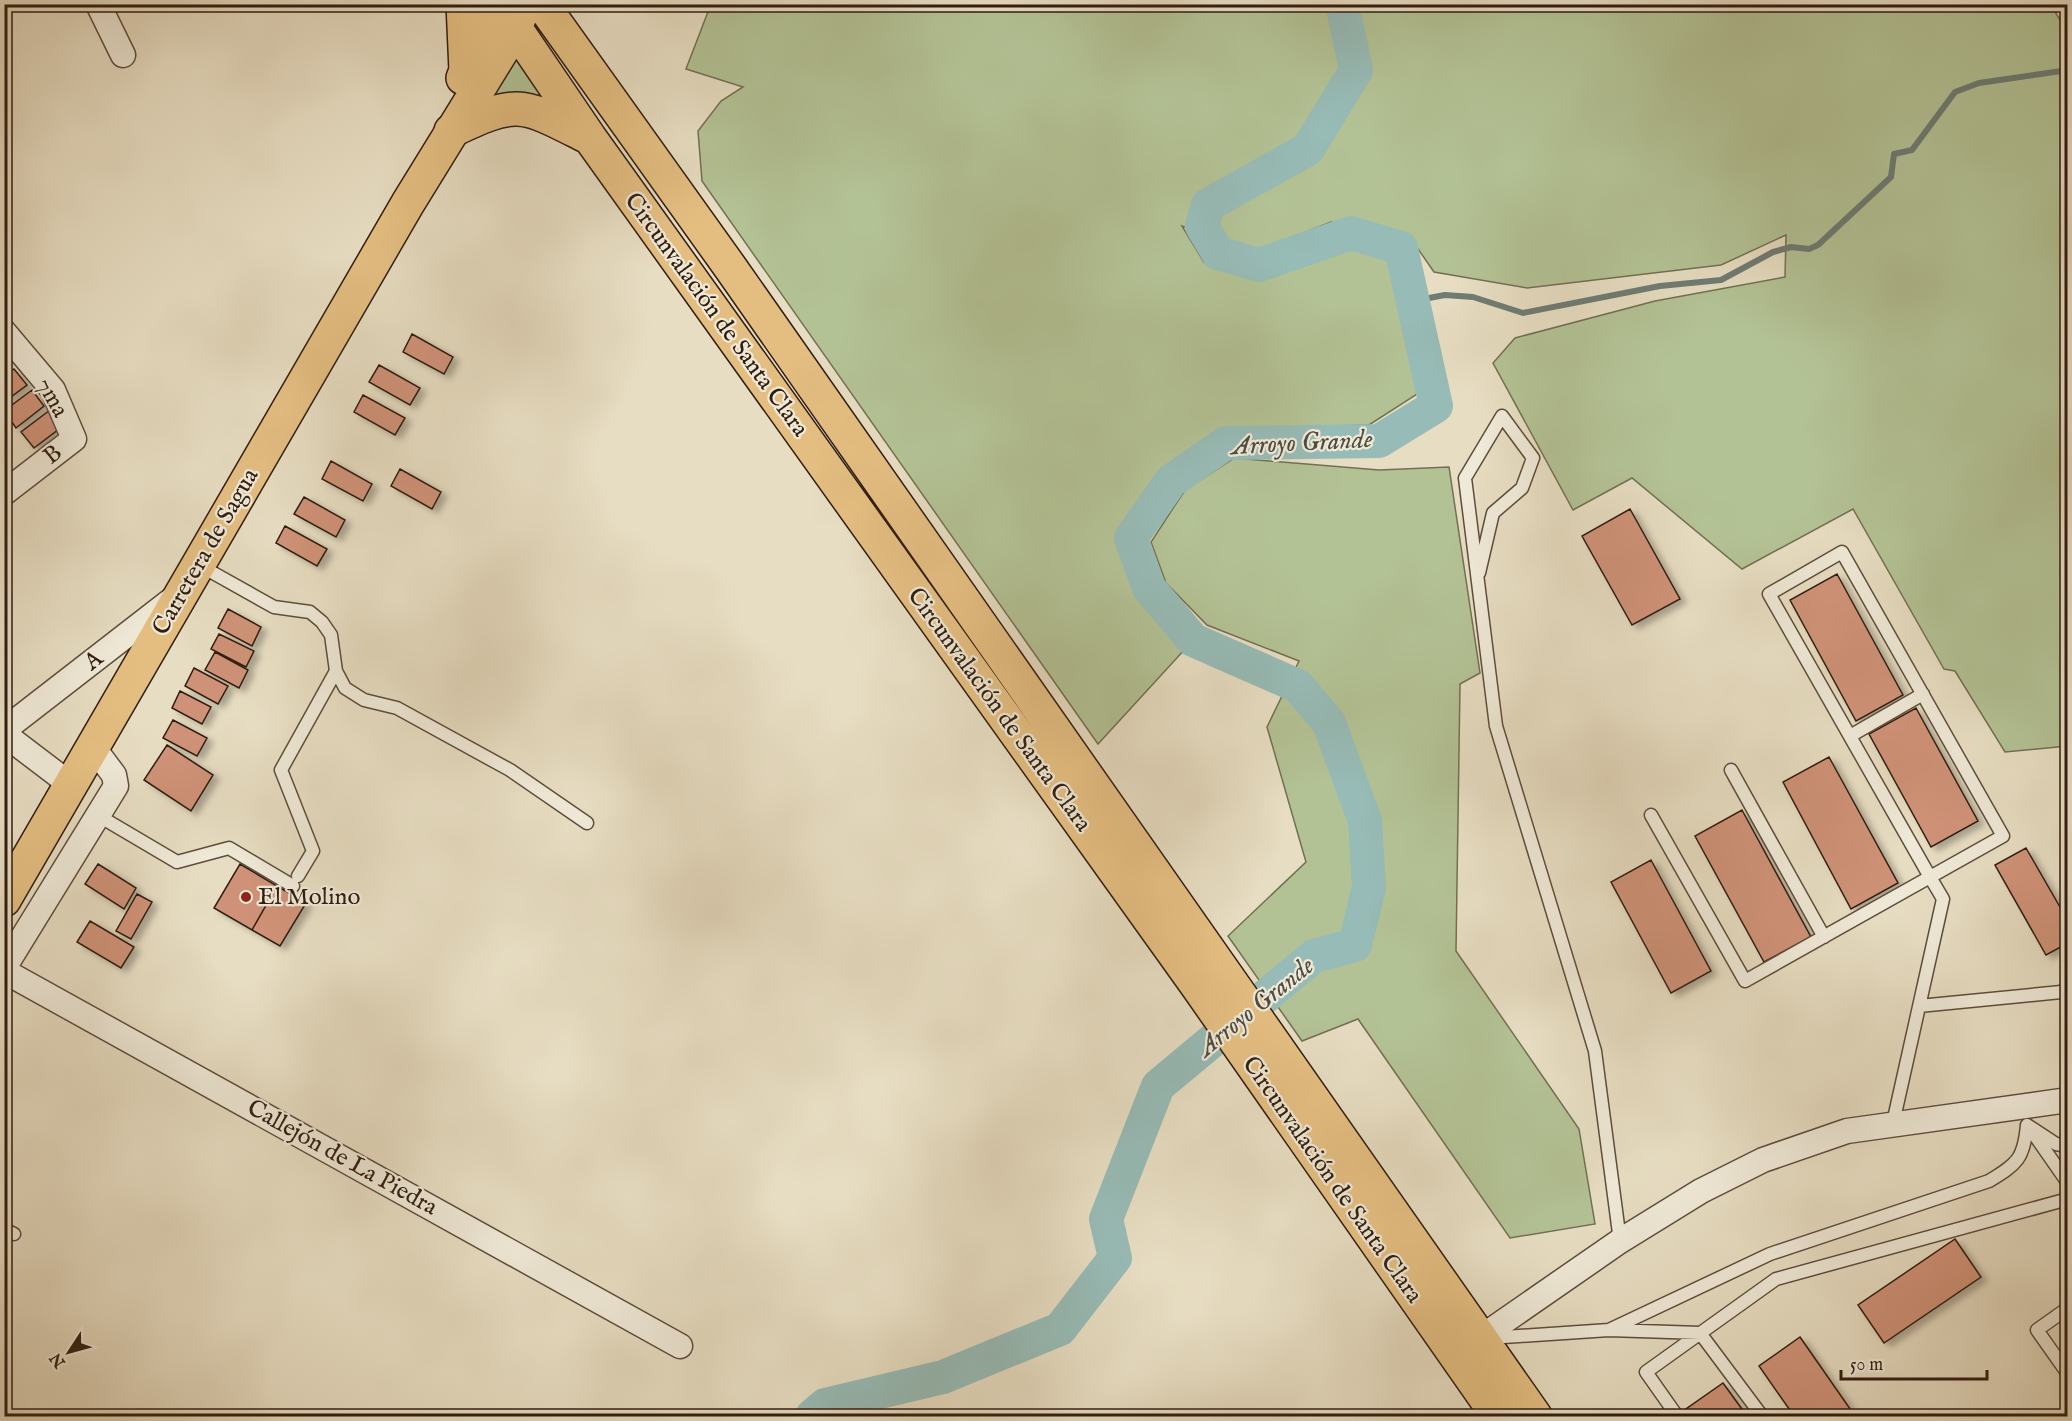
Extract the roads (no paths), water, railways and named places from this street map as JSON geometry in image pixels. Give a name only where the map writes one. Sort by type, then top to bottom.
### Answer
[{"type":"main road","points":[[463,4],[466,72]]},
{"type":"main road","name":"Carretera de Sagua","points":[[408,203],[466,72],[509,10]]},
{"type":"main road","name":"Carretera de Sagua","points":[[4,900],[451,132],[509,10]]},
{"type":"main road","name":"Circunvalación de Santa Clara","points":[[509,10],[590,138],[1209,976]]},
{"type":"main road","name":"Circunvalación de Santa Clara","points":[[551,11],[1209,976],[1467,1347],[1535,1416]]},
{"type":"main road","points":[[451,132],[481,116],[509,107],[534,110],[590,138]]},
{"type":"main road","name":"Circunvalación de Santa Clara","points":[[1467,1347],[1498,1416]]},
{"type":"street","points":[[98,4],[123,55]]},
{"type":"street","name":"7ma","points":[[4,332],[53,390],[74,439]]},
{"type":"street","name":"B","points":[[4,493],[74,439]]},
{"type":"street","name":"A","points":[[4,732],[191,578]]},
{"type":"street","points":[[4,732],[71,784]]},
{"type":"street","points":[[4,969],[116,786],[114,775],[93,747]]},
{"type":"street","name":"Callejón de La Piedra","points":[[4,969],[680,1346]]},
{"type":"street","points":[[1467,1347],[1620,1241],[1701,1191],[1763,1160],[1847,1131],[1893,1123],[2021,1116],[2067,1100]]},
{"type":"lane","points":[[1479,573],[1493,513],[1522,488],[1533,458],[1502,416],[1465,478],[1479,573],[1496,726],[1595,1051],[1620,1241]]},
{"type":"lane","points":[[1651,815],[1745,981],[1824,937],[1930,877],[2003,836],[1842,552],[1769,594],[1930,877],[1943,899],[1893,1123]]},
{"type":"lane","points":[[191,578],[274,607],[310,612],[332,635],[336,671],[345,688],[364,700],[397,708],[510,770],[587,823]]},
{"type":"lane","points":[[99,816],[177,862],[229,848],[296,881],[313,851],[281,770],[336,671]]},
{"type":"lane","points":[[1850,736],[1923,694]]},
{"type":"lane","points":[[1731,770],[1824,937]]},
{"type":"lane","points":[[1919,1006],[2061,992],[2067,987]]},
{"type":"lane","points":[[1609,1330],[1770,1254],[1989,1181],[2016,1164],[2025,1144],[2021,1116]]},
{"type":"lane","points":[[2021,1116],[2056,1144],[2067,1146]]},
{"type":"lane","points":[[2021,1116],[2067,1183]]},
{"type":"lane","points":[[1677,1416],[1646,1372],[1776,1279],[2067,1199]]},
{"type":"lane","points":[[2067,1308],[2037,1330],[2067,1374]]},
{"type":"lane","points":[[1467,1347],[1609,1330],[1700,1333]]},
{"type":"lane","points":[[1700,1333],[1762,1416]]},
{"type":"waterway","name":"Arroyo Grande","points":[[812,1416],[825,1405],[943,1377],[1060,1329],[1115,1258],[1106,1219],[1158,1086],[1314,956],[1355,945],[1369,887],[1365,821],[1329,723],[1298,686],[1193,640],[1149,588],[1131,538],[1171,481],[1226,443],[1379,441],[1436,406],[1401,248],[1351,233],[1259,265],[1218,253],[1202,226],[1208,205],[1308,149],[1356,70],[1342,4]]},
{"type":"waterway","points":[[1413,301],[1445,295],[1473,297],[1523,313],[1660,286],[1721,280],[1773,252],[1791,247],[1809,249],[1818,245],[1891,177],[1894,154],[1912,150],[1955,92],[1979,83],[2068,70]]},
{"type":"place","name":"El Molino","points":[[246,897]]}]
